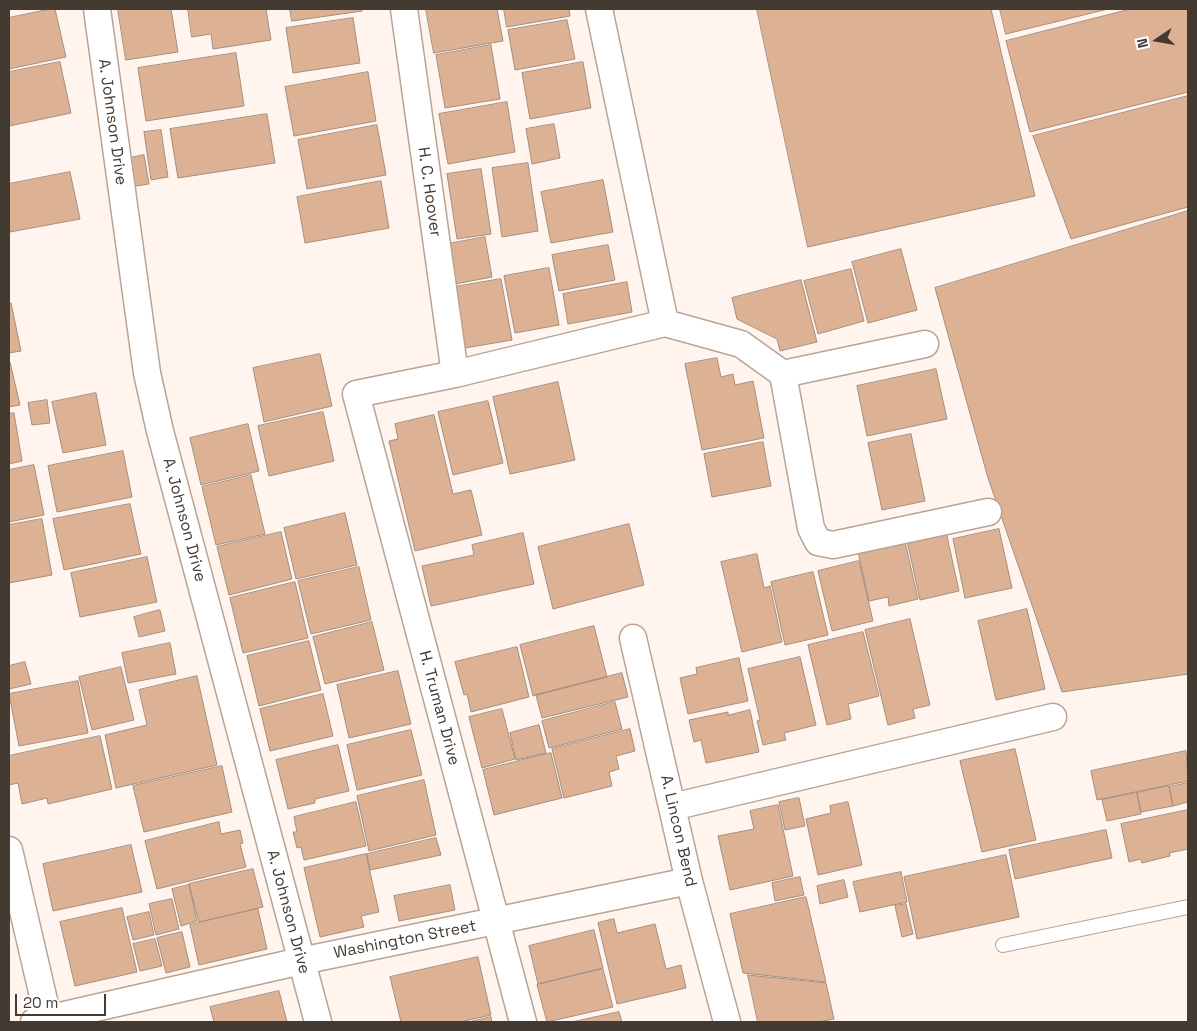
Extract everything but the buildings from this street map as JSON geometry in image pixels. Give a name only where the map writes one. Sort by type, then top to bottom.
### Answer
[{"type":"street","name":"A. Johnson Drive","points":[[97,9],[147,373],[160,431],[318,1022]]},
{"type":"street","name":"H. C. Hoover","points":[[404,9],[455,374]]},
{"type":"street","points":[[599,9],[665,323]]},
{"type":"street","points":[[455,374],[665,323],[741,344],[783,374],[811,528],[818,542],[833,545],[988,512]]},
{"type":"street","points":[[783,374],[925,344]]},
{"type":"street","name":"H. Truman Drive","points":[[455,374],[356,394],[523,1022]]},
{"type":"street","name":"A. Lincon Bend","points":[[633,638],[689,881],[727,1022]]},
{"type":"street","points":[[672,807],[1053,717]]},
{"type":"street","points":[[9,850],[44,1021]]},
{"type":"street","name":"Washington Street","points":[[44,1021],[301,961],[689,881]]},
{"type":"lane","points":[[1003,945],[1188,907]]}]
